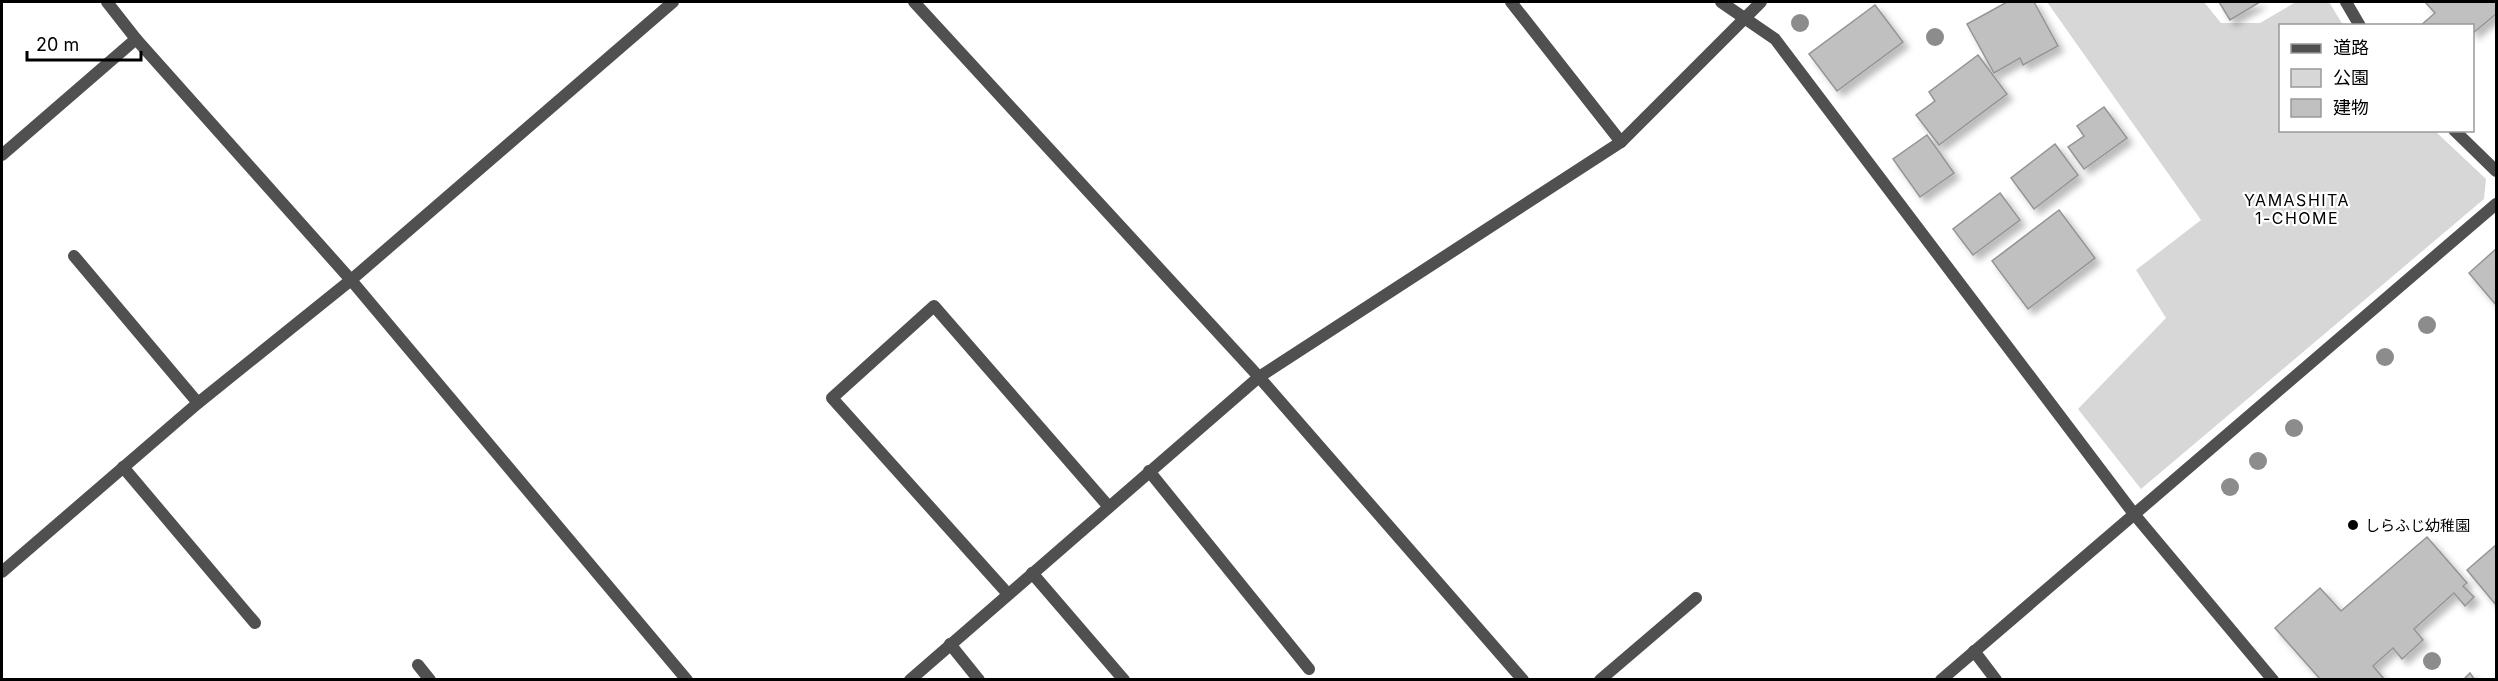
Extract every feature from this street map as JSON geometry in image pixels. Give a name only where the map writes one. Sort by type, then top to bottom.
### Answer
[{"type":"street","points":[[107,2],[136,39],[351,280],[687,680]]},
{"type":"street","points":[[2,572],[198,403],[351,280],[673,2]]},
{"type":"street","points":[[914,2],[1259,377],[1523,680]]},
{"type":"street","points":[[1511,2],[1621,142]]},
{"type":"street","points":[[1721,2],[1775,39],[2134,514],[2273,680]]},
{"type":"street","points":[[910,680],[1259,377],[1621,142],[1761,2]]},
{"type":"street","points":[[2346,2],[2359,24]]},
{"type":"street","points":[[2,154],[136,39]]},
{"type":"street","points":[[2456,132],[2496,171]]},
{"type":"street","points":[[1941,680],[2496,204]]},
{"type":"street","points":[[74,256],[198,403]]},
{"type":"street","points":[[1008,594],[832,398],[934,306],[1109,507]]},
{"type":"street","points":[[123,467],[255,623]]},
{"type":"street","points":[[1149,471],[1309,669]]},
{"type":"street","points":[[1032,573],[1124,680]]},
{"type":"street","points":[[1600,680],[1696,598]]},
{"type":"street","points":[[950,644],[980,680]]},
{"type":"street","points":[[1974,651],[1996,680]]},
{"type":"street","points":[[418,665],[430,680]]},
{"type":"green space","points":[[2047,2],[2204,2],[2221,23],[2260,23],[2296,2],[2329,2],[2342,24],[2279,24],[2279,132],[2436,132],[2486,179],[2484,199],[2141,489],[2078,409],[2166,318],[2136,270],[2201,220]]},
{"type":"building","points":[[2007,2],[2034,2],[2058,46],[2023,65],[2020,58],[1994,73],[1967,24]]},
{"type":"building","points":[[2219,2],[2260,2],[2230,20]]},
{"type":"building","points":[[2425,2],[2496,2],[2496,14],[2474,32],[2474,24],[2422,24],[2435,13]]},
{"type":"building","points":[[1875,5],[1903,42],[1837,91],[1809,54]]},
{"type":"building","points":[[1978,55],[2007,94],[1939,145],[1916,115],[1935,101],[1929,92]]},
{"type":"building","points":[[2104,107],[2127,138],[2084,169],[2068,147],[2084,136],[2077,126]]},
{"type":"building","points":[[1927,135],[1954,173],[1920,197],[1893,159]]},
{"type":"building","points":[[2055,144],[2078,175],[2034,209],[2011,178]]},
{"type":"building","points":[[2000,193],[2020,220],[1973,255],[1953,229]]},
{"type":"building","points":[[2059,210],[2095,258],[2028,309],[1992,261]]},
{"type":"building","points":[[2496,249],[2496,305],[2469,273]]},
{"type":"building","points":[[2427,537],[2467,583],[2463,586],[2474,597],[2465,606],[2454,593],[2414,629],[2423,640],[2402,659],[2393,648],[2373,666],[2385,680],[2321,680],[2275,628],[2320,588],[2341,611]]},
{"type":"building","points":[[2496,545],[2496,605],[2467,570]]},
{"type":"building","points":[[2470,673],[2475,680],[2463,680]]},
{"type":"place","name":"しらふじ幼稚園","points":[[2353,525]]},
{"type":"district","name":"YAMASHITA 1-CHOME","points":[[2297,209]]}]
